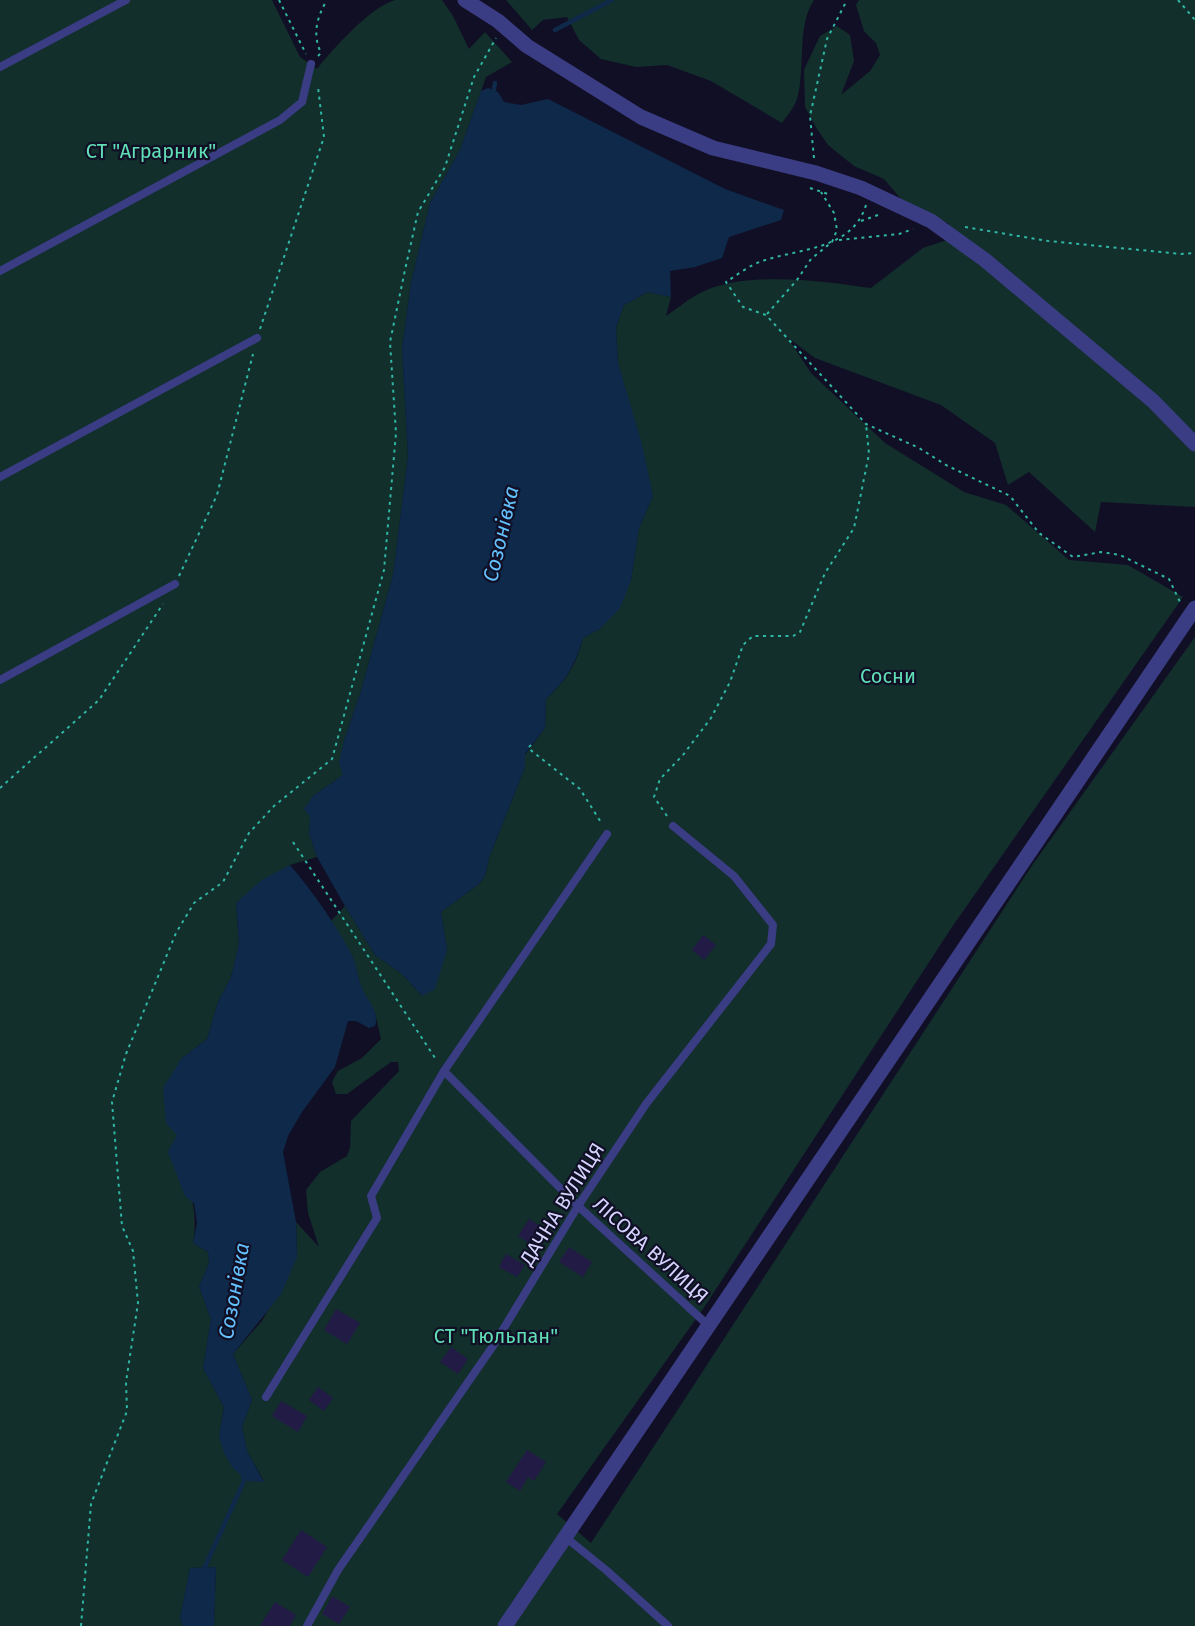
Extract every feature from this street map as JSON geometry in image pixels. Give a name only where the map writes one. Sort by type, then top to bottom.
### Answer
[{"type":"street","points":[[465,0],[498,21],[527,46],[641,117],[713,148],[816,173],[861,188],[931,221],[985,260],[1135,386],[1195,444]]},
{"type":"street","points":[[505,1626],[1191,613]]},
{"type":"lane","points":[[0,67],[126,0]]},
{"type":"lane","points":[[0,271],[280,120],[302,102],[312,64]]},
{"type":"lane","points":[[0,477],[257,338]]},
{"type":"lane","points":[[0,680],[175,584]]},
{"type":"lane","name":"ДАЧНА ВУЛИЦЯ","points":[[308,1626],[338,1570],[493,1346],[578,1206],[646,1104],[771,944],[773,925],[734,876],[673,826]]},
{"type":"lane","points":[[266,1397],[377,1218],[371,1196],[444,1071],[607,834]]},
{"type":"lane","name":"ЛІСОВА ВУЛИЦЯ","points":[[444,1071],[578,1206],[709,1326]]},
{"type":"lane","points":[[564,1536],[668,1626]]},
{"type":"path","points":[[0,788],[99,700],[175,584],[217,495],[257,338],[324,137],[322,102],[312,64],[279,0]]},
{"type":"path","points":[[312,64],[321,53],[315,40],[319,14],[327,0]]},
{"type":"path","points":[[816,173],[810,116],[827,39],[847,0]]},
{"type":"path","points":[[1178,0],[1195,20]]},
{"type":"path","points":[[81,1626],[91,1504],[127,1411],[126,1382],[138,1303],[133,1251],[122,1226],[112,1102],[126,1054],[176,933],[194,903],[223,882],[249,833],[274,806],[332,759],[384,570],[396,433],[390,342],[418,212],[445,168],[474,77],[496,41],[498,21]]},
{"type":"path","points":[[839,240],[861,221],[867,203],[861,188]]},
{"type":"path","points":[[766,315],[797,280],[811,259],[832,242],[837,230],[834,213],[821,192]]},
{"type":"path","points":[[931,221],[899,234],[839,240],[759,261],[726,282],[743,307],[766,315],[866,424],[919,448],[946,465],[1010,496],[1040,532],[1074,557],[1101,552],[1120,555],[1169,579],[1191,613]]},
{"type":"path","points":[[954,225],[1048,241],[1181,254],[1195,253]]},
{"type":"path","points":[[673,826],[654,796],[660,778],[683,755],[711,718],[730,682],[743,645],[753,636],[793,636],[800,632],[825,573],[854,528],[870,454],[866,424]]},
{"type":"path","points":[[531,745],[528,748],[580,789],[607,834]]},
{"type":"path","points":[[293,842],[444,1071]]},
{"type":"green space","points":[[0,0],[272,0],[300,57],[317,69],[353,30],[385,4],[395,0],[442,0],[453,16],[469,49],[485,32],[512,62],[486,77],[460,150],[430,203],[411,283],[402,349],[408,457],[393,575],[361,691],[344,741],[343,775],[313,796],[309,833],[317,857],[290,865],[236,903],[239,944],[231,977],[218,1002],[207,1039],[182,1058],[177,1109],[178,1138],[193,1203],[195,1229],[193,1243],[208,1252],[209,1263],[199,1287],[211,1319],[203,1368],[224,1407],[219,1436],[264,1481],[247,1451],[242,1427],[252,1400],[233,1354],[262,1321],[297,1257],[296,1222],[319,1247],[308,1213],[306,1190],[320,1172],[347,1156],[350,1148],[351,1121],[399,1071],[398,1062],[391,1062],[347,1094],[336,1094],[332,1082],[338,1071],[362,1058],[381,1039],[375,1013],[361,987],[352,955],[331,921],[345,906],[375,955],[402,974],[422,996],[447,950],[441,912],[479,884],[485,876],[489,858],[525,767],[525,755],[545,728],[546,699],[570,672],[583,638],[601,628],[631,580],[639,528],[653,496],[618,363],[616,328],[624,305],[648,292],[671,297],[666,316],[700,293],[719,286],[762,279],[807,280],[871,288],[923,248],[950,239],[949,224],[901,199],[884,179],[854,166],[828,145],[805,107],[804,70],[820,36],[837,26],[850,35],[854,61],[841,95],[870,71],[880,55],[876,43],[864,31],[856,5],[859,0],[1195,0],[1195,507],[1101,502],[1095,532],[1029,472],[1008,485],[995,443],[941,405],[815,358],[787,337],[811,373],[885,443],[964,492],[1006,505],[1069,560],[1128,565],[1183,597],[952,927],[703,1309],[557,1514],[591,1543],[1033,864],[1195,637],[1195,1626],[214,1626],[216,1567],[190,1568],[180,1618],[183,1626],[0,1626]]},
{"type":"green space","points":[[506,0],[814,0],[805,22],[797,99],[782,123],[711,81],[667,65],[636,67],[601,59],[579,40],[567,17],[543,20],[532,30]]},
{"type":"water","points":[[488,88],[498,92],[504,102],[521,105],[548,99],[725,189],[784,210],[781,220],[729,237],[722,258],[695,267],[670,271],[671,297],[648,292],[624,305],[616,328],[618,363],[642,444],[653,496],[639,528],[631,580],[620,608],[601,628],[583,638],[569,672],[546,699],[545,728],[525,754],[525,767],[489,858],[485,876],[479,884],[441,912],[447,950],[435,989],[422,996],[402,974],[375,955],[317,857],[309,833],[310,817],[304,809],[313,796],[343,775],[339,763],[344,741],[361,691],[393,575],[408,457],[402,349],[411,283],[430,203],[460,150],[481,91]]},
{"type":"water","points":[[290,865],[323,907],[351,953],[360,984],[374,1011],[376,1021],[375,1026],[369,1028],[356,1021],[348,1021],[335,1067],[302,1112],[288,1136],[283,1152],[296,1222],[297,1257],[281,1294],[233,1354],[252,1400],[242,1427],[247,1451],[264,1482],[248,1481],[233,1468],[224,1453],[219,1436],[224,1407],[203,1368],[211,1319],[199,1287],[209,1263],[208,1252],[193,1243],[197,1223],[194,1203],[185,1196],[168,1152],[177,1135],[166,1123],[163,1088],[182,1058],[207,1039],[218,1002],[231,977],[239,944],[236,903],[262,880]]},
{"type":"water","points":[[216,1567],[214,1626],[183,1626],[180,1618],[190,1568]]},
{"type":"building","points":[[703,935],[716,945],[704,960],[692,950]]},
{"type":"building","points":[[529,1219],[549,1232],[538,1248],[518,1236]]},
{"type":"building","points":[[569,1247],[592,1262],[583,1277],[559,1262]]},
{"type":"building","points":[[506,1254],[525,1265],[517,1277],[499,1267]]},
{"type":"building","points":[[336,1309],[360,1323],[347,1344],[324,1330]]},
{"type":"building","points":[[451,1347],[468,1359],[458,1374],[440,1362]]},
{"type":"building","points":[[318,1387],[333,1398],[324,1411],[309,1400]]},
{"type":"building","points":[[281,1401],[307,1416],[298,1432],[272,1416]]},
{"type":"building","points":[[527,1450],[546,1462],[534,1481],[528,1477],[520,1491],[506,1482]]},
{"type":"building","points":[[301,1530],[327,1547],[308,1577],[282,1560]]},
{"type":"building","points":[[332,1596],[350,1607],[339,1624],[322,1614]]},
{"type":"building","points":[[275,1602],[296,1615],[290,1626],[260,1626]]},
{"type":"waterway","name":"Созонівка","points":[[555,30],[612,0]]},
{"type":"waterway","name":"Созонівка","points":[[493,94],[495,83]]},
{"type":"waterway","name":"Созонівка","points":[[203,1571],[244,1481],[242,1471]]},
{"type":"park label","name":"СТ \"Аграрник\"","points":[[151,151]]},
{"type":"park label","name":"Сосни","points":[[888,676]]},
{"type":"park label","name":"СТ \"Тюльпан\"","points":[[496,1336]]}]
